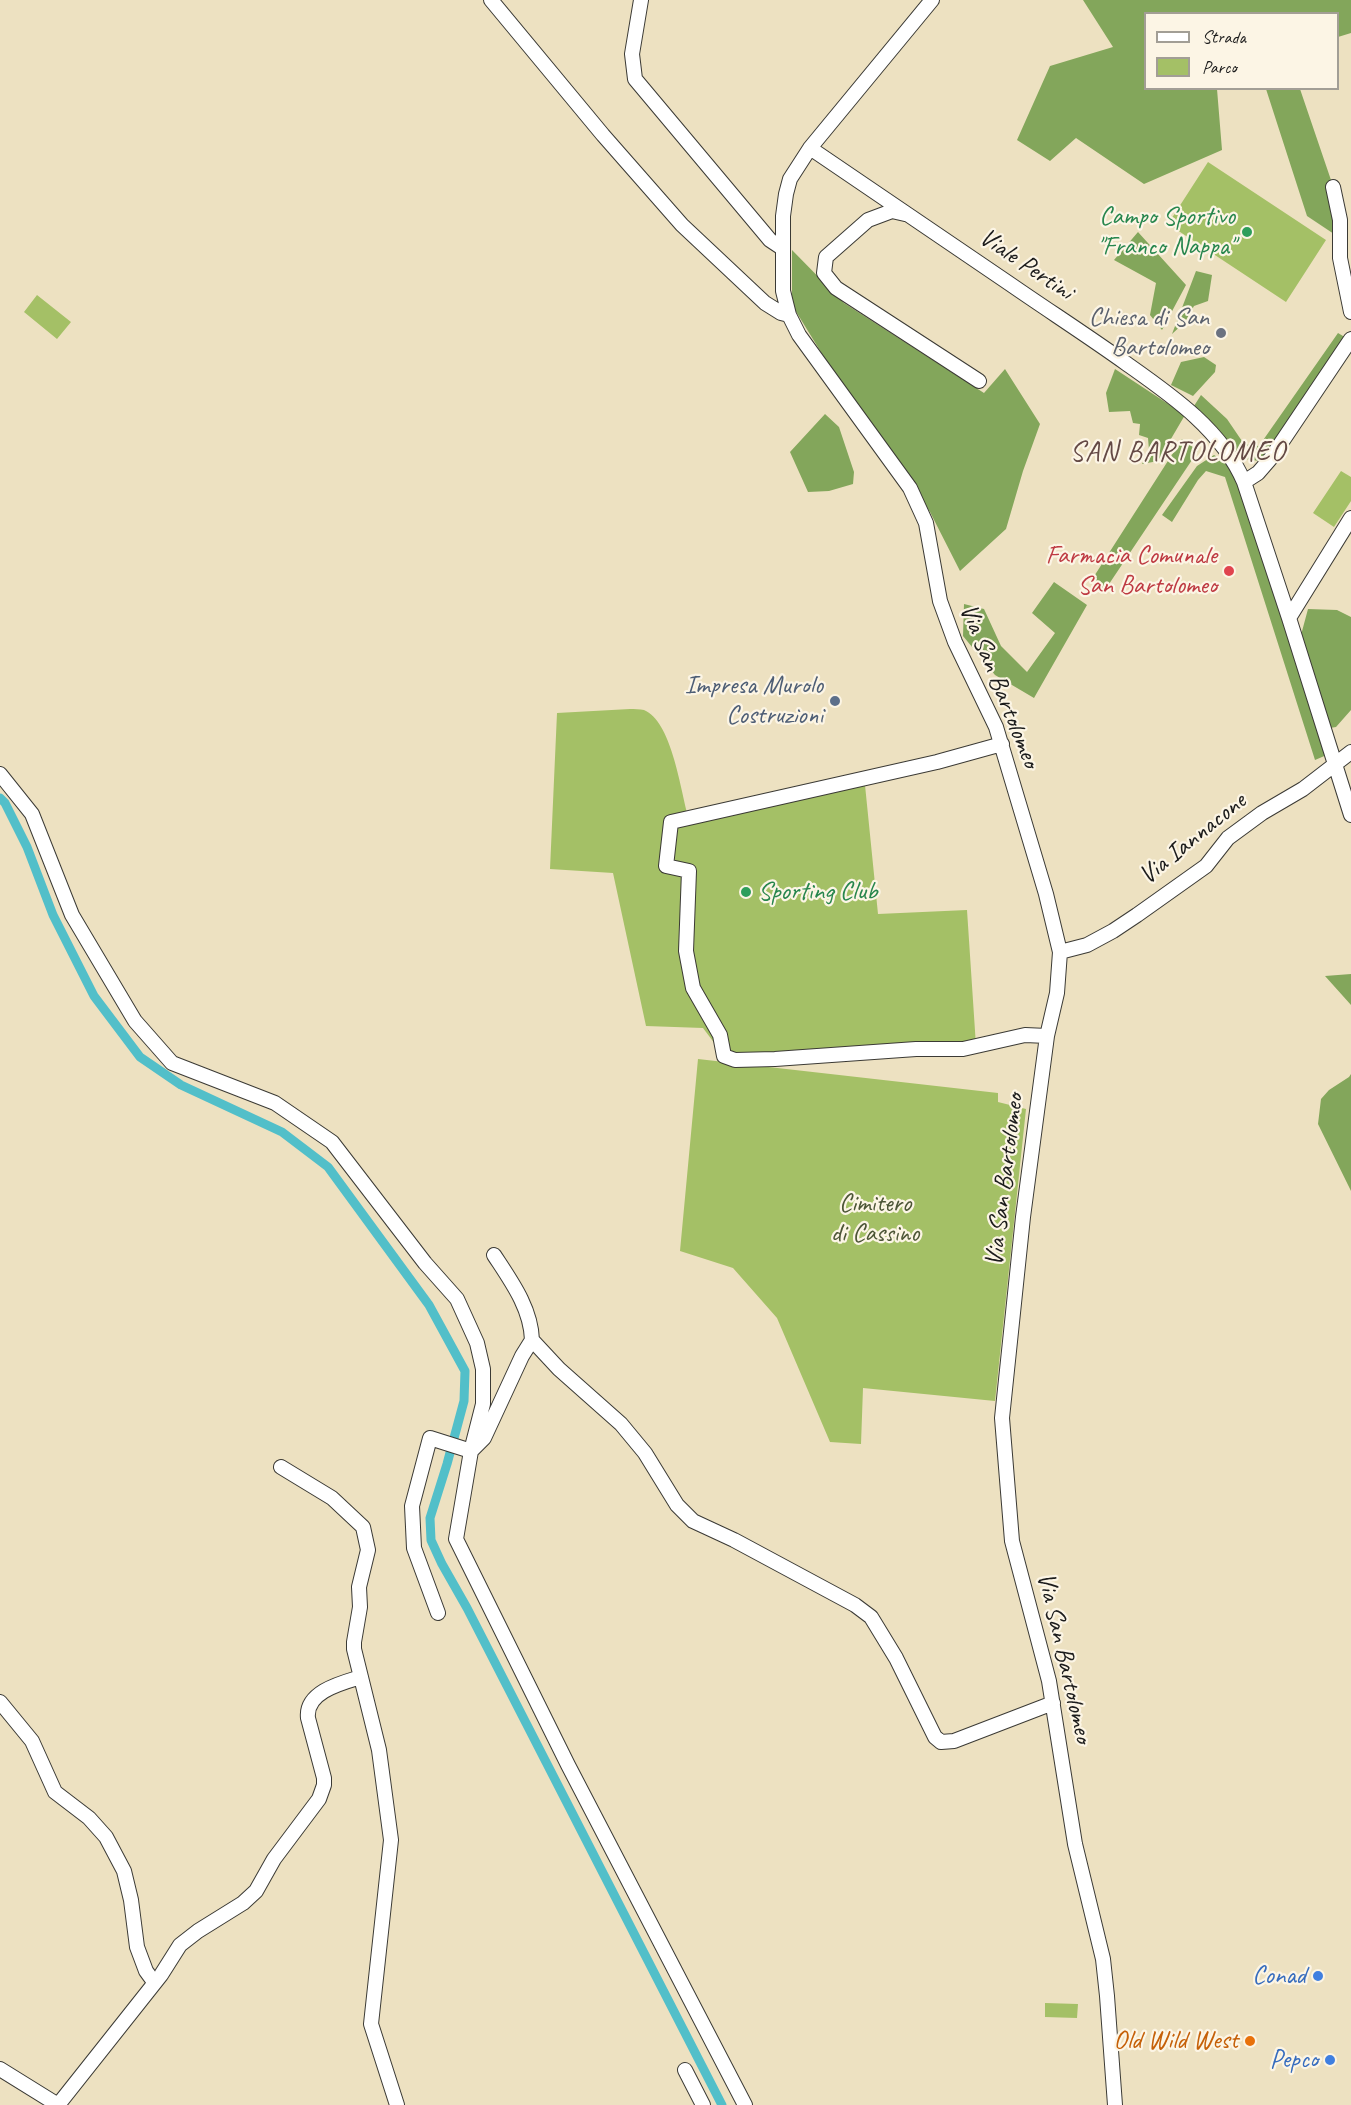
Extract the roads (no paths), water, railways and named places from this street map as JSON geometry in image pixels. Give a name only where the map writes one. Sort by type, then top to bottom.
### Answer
[{"type":"street","points":[[491,0],[603,135],[682,225],[765,303],[789,315]]},
{"type":"street","points":[[641,0],[632,54],[635,79],[770,240],[782,248]]},
{"type":"street","name":"Via San Bartolomeo","points":[[932,0],[810,148],[790,179],[786,195],[782,248],[783,291],[789,315],[799,335],[910,488],[926,523],[940,601],[955,642],[1002,744],[1046,894],[1060,952],[1058,993],[1047,1036],[1023,1217],[1002,1418],[1012,1541],[1050,1681],[1075,1844],[1103,1959],[1114,2105]]},
{"type":"street","name":"Viale Pertini","points":[[810,148],[1169,394],[1209,431],[1234,462],[1244,482],[1290,618],[1351,816]]},
{"type":"street","points":[[1334,187],[1340,220],[1340,258],[1351,312]]},
{"type":"street","points":[[910,215],[892,211],[868,220],[826,257],[824,273],[836,288],[979,381]]},
{"type":"street","points":[[1244,482],[1258,473],[1271,458],[1351,339]]},
{"type":"street","points":[[1290,618],[1351,518]]},
{"type":"street","points":[[1002,744],[937,762],[671,822],[666,866],[689,871],[686,951],[693,988],[720,1035],[724,1056],[735,1060],[775,1059],[916,1049],[963,1049],[1025,1035],[1047,1036]]},
{"type":"street","name":"Via Iannacone","points":[[1060,952],[1087,945],[1113,931],[1206,866],[1228,838],[1262,813],[1303,789],[1351,752]]},
{"type":"street","points":[[0,774],[33,814],[72,915],[135,1021],[172,1063],[275,1103],[332,1142],[425,1263],[457,1299],[477,1343],[483,1369],[483,1404],[471,1451],[456,1539],[568,1765],[745,2105]]},
{"type":"street","points":[[471,1451],[484,1438],[522,1356],[532,1340],[532,1328],[520,1295],[494,1255]]},
{"type":"street","points":[[532,1340],[560,1370],[621,1424],[645,1453],[677,1505],[693,1521],[734,1540],[855,1605],[872,1617],[900,1666],[935,1737],[941,1742],[954,1741],[1053,1702]]},
{"type":"street","points":[[438,1613],[414,1548],[412,1506],[430,1438],[471,1451]]},
{"type":"street","points":[[281,1467],[332,1498],[363,1527],[368,1550],[359,1587],[360,1607],[354,1642],[379,1750],[391,1840],[371,2024],[397,2105]]},
{"type":"street","points":[[0,2070],[58,2105],[161,1975],[174,1953],[188,1938],[243,1903],[256,1891],[274,1859],[319,1799],[324,1785],[308,1718],[308,1706],[315,1697],[325,1691],[361,1677]]},
{"type":"street","points":[[0,1702],[32,1742],[55,1792],[89,1818],[106,1837],[124,1871],[131,1900],[137,1947],[146,1971],[154,1983]]},
{"type":"street","points":[[685,2070],[704,2105]]},
{"type":"waterway","points":[[0,798],[5,803],[27,847],[53,915],[94,996],[140,1057],[181,1085],[282,1132],[328,1167],[429,1305],[465,1371],[464,1401],[430,1518],[431,1540],[722,2105]]},
{"type":"place","name":"Campo Sportivo \"Franco Nappa\"","points":[[1247,232]]},
{"type":"place","name":"Chiesa di San Bartolomeo","points":[[1221,333]]},
{"type":"place","name":"Farmacia Comunale San Bartolomeo","points":[[1229,571]]},
{"type":"place","name":"Impresa Murolo Costruzioni","points":[[835,701]]},
{"type":"place","name":"Sporting Club","points":[[746,892]]},
{"type":"place","name":"Conad","points":[[1318,1976]]},
{"type":"place","name":"Old Wild West","points":[[1250,2041]]},
{"type":"place","name":"Pepco","points":[[1330,2060]]},
{"type":"district","name":"SAN BARTOLOMEO","points":[[1178,453]]},
{"type":"park label","name":"Cimitero di Cassino","points":[[875,1219]]}]
